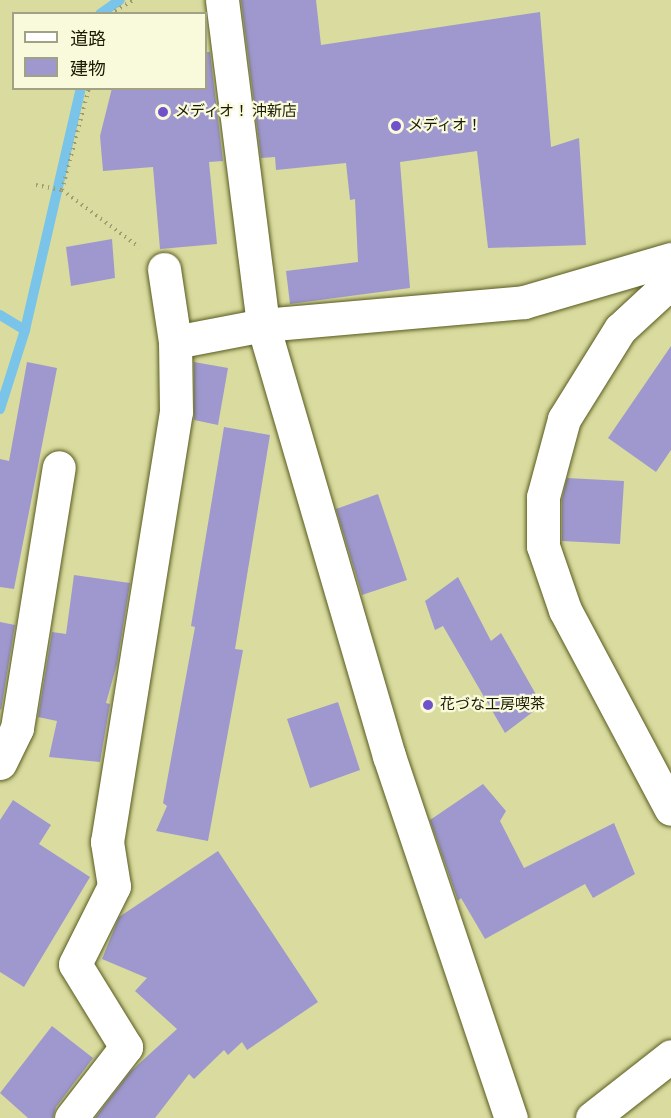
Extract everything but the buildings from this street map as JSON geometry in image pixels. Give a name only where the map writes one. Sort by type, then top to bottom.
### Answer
[{"type":"street","points":[[222,0],[263,325],[389,756],[511,1118]]},
{"type":"street","points":[[175,342],[263,325],[524,302],[671,259]]},
{"type":"street","points":[[71,1118],[126,1047],[75,964],[114,886],[107,842],[176,412],[175,342],[164,270]]},
{"type":"street","points":[[671,282],[620,329],[564,418],[543,497],[543,546],[565,610],[671,809]]},
{"type":"street","points":[[0,763],[17,728],[59,467]]},
{"type":"street","points":[[592,1118],[671,1056]]},
{"type":"path","points":[[113,12],[134,0]]},
{"type":"path","points":[[60,190],[88,90]]},
{"type":"path","points":[[36,185],[60,190],[164,270]]},
{"type":"waterway","points":[[103,12],[120,0]]},
{"type":"waterway","points":[[0,409],[25,330],[81,90]]},
{"type":"waterway","points":[[0,315],[25,330]]},
{"type":"place","name":"メディオ！ 沖新店","points":[[163,112]]},
{"type":"place","name":"メディオ！","points":[[396,126]]},
{"type":"place","name":"花づな工房喫茶","points":[[428,705]]}]
